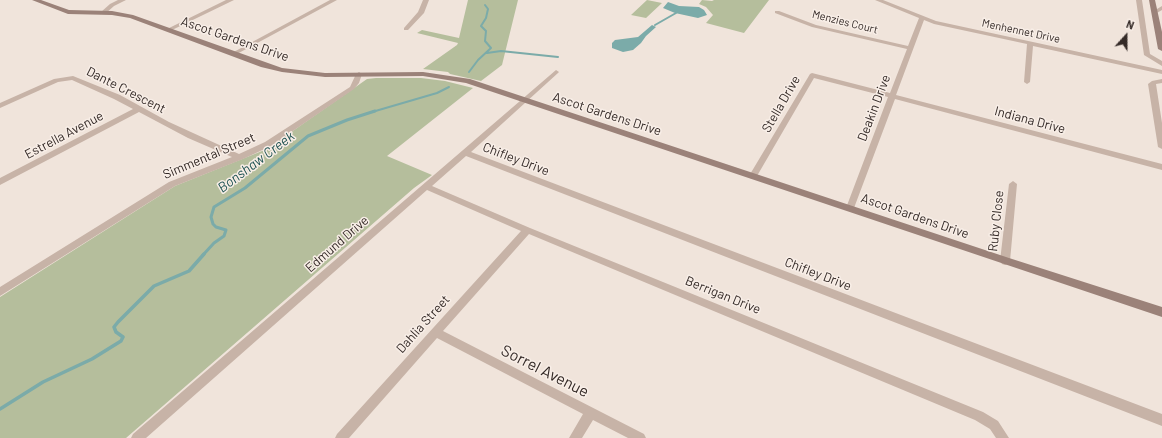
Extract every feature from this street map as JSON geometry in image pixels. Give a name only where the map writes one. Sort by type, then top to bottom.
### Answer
[{"type":"street","name":"Ascot Gardens Drive","points":[[34,0],[68,12],[128,15],[233,54],[271,67],[289,71],[325,75],[408,73],[444,76],[472,83],[1162,312]]},
{"type":"street","points":[[103,13],[112,5],[123,0]]},
{"type":"street","points":[[168,30],[231,0]]},
{"type":"street","points":[[233,54],[334,0]]},
{"type":"street","points":[[406,29],[418,17],[426,0]]},
{"type":"street","name":"Menhennet Drive","points":[[881,0],[937,23],[1162,72]]},
{"type":"street","points":[[1139,0],[1148,56],[1162,64]]},
{"type":"street","points":[[1152,0],[1157,15],[1162,49]]},
{"type":"street","points":[[1157,15],[1162,8]]},
{"type":"street","name":"Menzies Court","points":[[777,12],[817,26],[909,48]]},
{"type":"street","name":"Deakin Drive","points":[[850,208],[893,96],[909,48],[922,18]]},
{"type":"street","points":[[1027,82],[1030,43]]},
{"type":"street","name":"Edmund Drive","points":[[137,438],[425,186],[438,177],[556,72]]},
{"type":"street","name":"Simmental Street","points":[[0,292],[172,184],[240,157],[268,144],[352,88],[356,83],[359,74]]},
{"type":"street","name":"Stella Drive","points":[[753,176],[812,75],[893,96]]},
{"type":"street","name":"Dante Crescent","points":[[0,106],[51,82],[69,77],[91,85],[191,136],[240,157]]},
{"type":"street","points":[[1162,81],[1154,82],[1152,84],[1162,146]]},
{"type":"street","name":"Indiana Drive","points":[[893,96],[1162,167]]},
{"type":"street","name":"Estrella Avenue","points":[[0,182],[139,109]]},
{"type":"street","name":"Chifley Drive","points":[[465,153],[1162,420]]},
{"type":"street","name":"Ruby Close","points":[[1005,261],[1014,184]]},
{"type":"street","name":"Berrigan Drive","points":[[425,186],[527,230],[979,416],[994,425],[1004,438]]},
{"type":"street","name":"Dahlia Street","points":[[341,438],[527,230]]},
{"type":"street","name":"Sorrel Avenue","points":[[435,332],[640,438]]},
{"type":"street","points":[[575,438],[591,412]]},
{"type":"green space","points":[[468,0],[518,0],[502,65],[481,81],[450,74],[448,72],[423,69],[458,43],[417,33],[422,30],[459,38]]},
{"type":"green space","points":[[647,0],[662,3],[646,18],[631,15]]},
{"type":"green space","points":[[702,0],[769,0],[744,33],[706,23],[713,15],[706,7],[699,4]]},
{"type":"green space","points":[[421,78],[445,81],[473,88],[387,156],[432,175],[414,188],[126,438],[0,438],[0,297],[175,186],[267,149],[367,79]]},
{"type":"water","points":[[668,2],[679,6],[699,7],[704,10],[707,15],[698,18],[675,13],[663,8]]},
{"type":"water","points":[[652,25],[656,27],[633,50],[623,52],[612,48],[612,43],[615,40],[638,37]]},
{"type":"waterway","name":"Bonshaw Creek","points":[[469,72],[478,60],[491,48],[485,41],[486,31],[481,26],[486,18],[488,9],[485,5]]},
{"type":"waterway","points":[[655,25],[676,13]]},
{"type":"waterway","points":[[487,53],[501,51],[558,57]]},
{"type":"waterway","name":"Bonshaw Creek","points":[[372,112],[437,93],[449,87]]},
{"type":"waterway","name":"Bonshaw Creek","points":[[203,255],[214,243],[224,236],[226,230],[216,227],[213,224],[211,217],[214,207],[245,188],[308,136],[347,120],[375,111]]},
{"type":"waterway","name":"Bonshaw Creek","points":[[0,409],[43,382],[92,359],[121,341],[123,337],[116,332],[114,327],[118,322],[154,286],[189,271],[204,254]]}]
